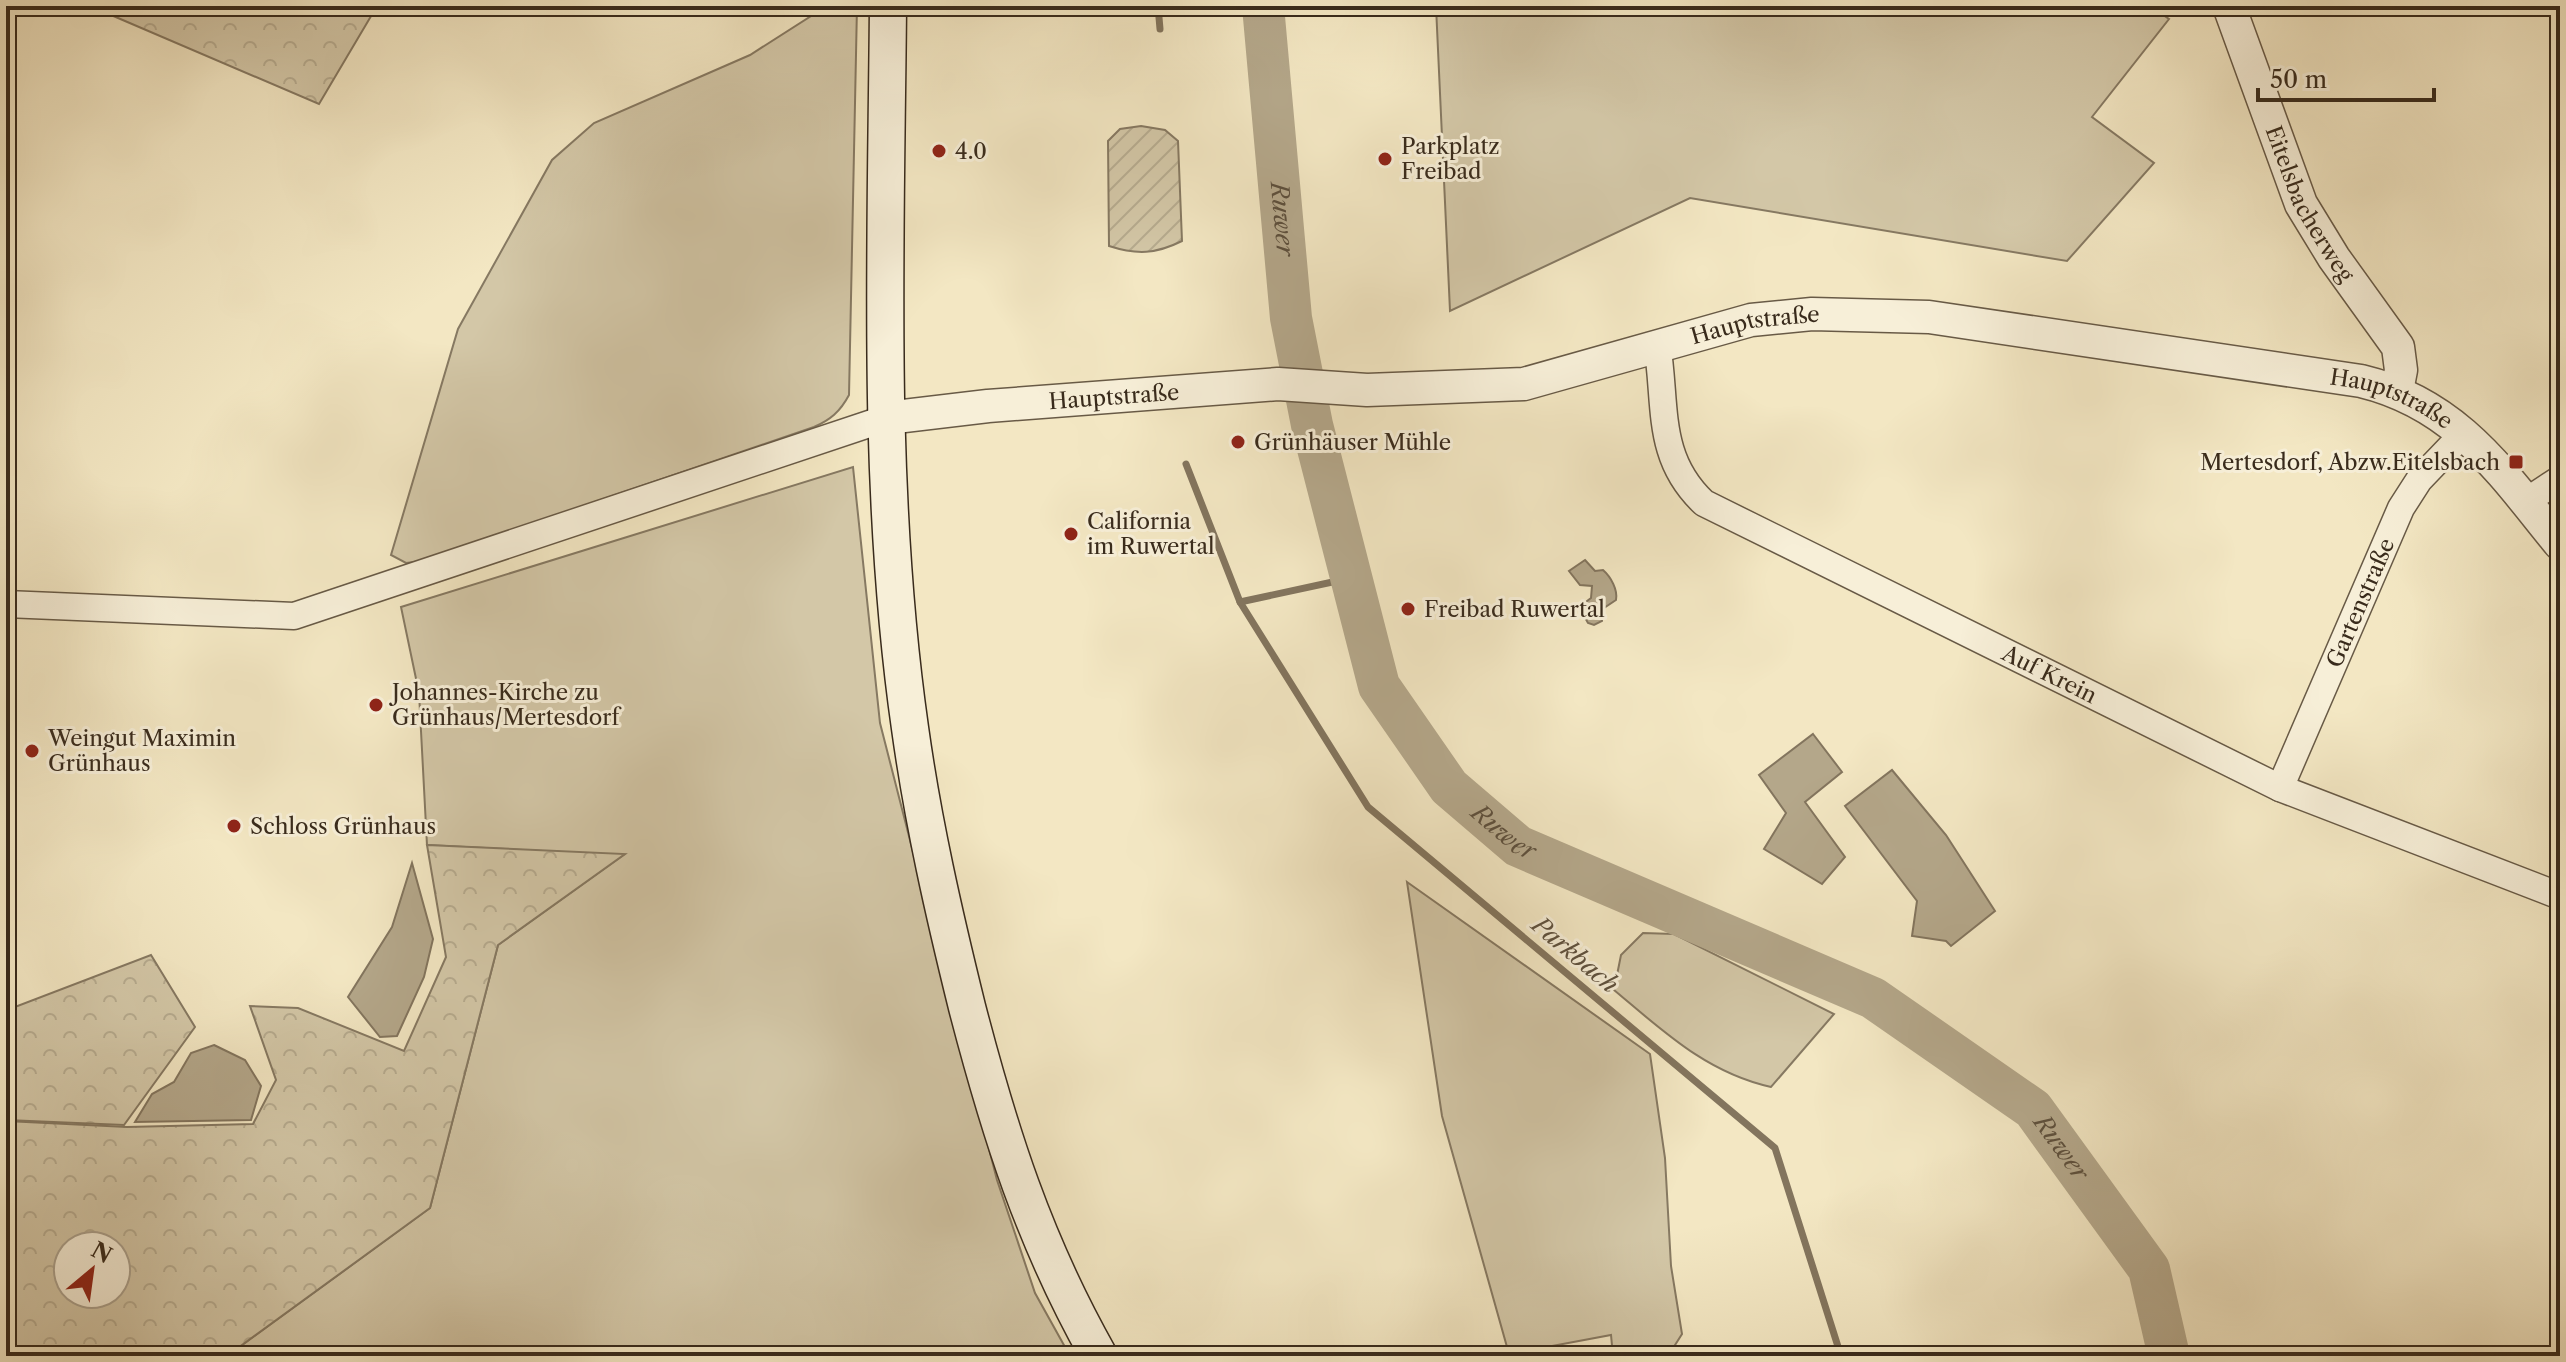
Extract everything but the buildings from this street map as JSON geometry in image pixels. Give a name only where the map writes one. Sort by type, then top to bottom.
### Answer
[{"type":"main road","points":[[888,6],[887,418],[894,570],[909,725],[944,920],[992,1106],[1023,1198],[1061,1288],[1099,1356]]},
{"type":"street","name":"Eitelsbacherweg","points":[[2229,6],[2301,204],[2334,258],[2398,347],[2401,370],[2397,391]]},
{"type":"street","name":"Hauptstraße","points":[[887,418],[988,406],[1278,384],[1431,388],[1524,384],[1657,344],[1751,320],[1812,314],[1878,313],[2087,339],[2361,381],[2397,391],[2435,410],[2464,433],[2560,544]]},
{"type":"street","name":"Auf Krein","points":[[1657,344],[1668,451],[1677,473],[1704,503],[2280,788],[2560,896]]},
{"type":"street","points":[[6,604],[294,616],[887,418]]},
{"type":"street","name":"Gartenstraße","points":[[2280,788],[2401,508],[2419,480],[2464,433]]},
{"type":"street","points":[[2525,502],[2560,479]]},
{"type":"green space","points":[[90,6],[377,6],[319,104]]},
{"type":"green space","points":[[817,6],[857,6],[849,395],[842,406],[814,427],[422,561],[406,563],[391,555],[458,329],[552,160],[594,123],[750,55],[811,16]]},
{"type":"green space","points":[[1436,6],[2150,6],[2169,19],[2092,117],[2154,163],[2067,261],[1690,198],[1450,311]]},
{"type":"green space","points":[[1141,126],[1165,130],[1178,141],[1182,241],[1146,252],[1109,246],[1108,141],[1120,129]]},
{"type":"green space","points":[[853,467],[880,723],[997,1180],[1035,1293],[1070,1356],[227,1356],[430,1208],[498,945],[623,855],[427,845],[419,693],[401,607]]},
{"type":"green space","points":[[427,845],[625,854],[498,945],[430,1208],[227,1356],[6,1356],[6,1121],[127,1127],[253,1124],[276,1080],[250,1006],[298,1008],[404,1051],[446,957]]},
{"type":"green space","points":[[1407,882],[1650,1054],[1665,1158],[1671,1266],[1682,1334],[1668,1356],[1613,1356],[1611,1335],[1509,1354],[1442,1116]]},
{"type":"green space","points":[[1643,933],[1674,934],[1834,1014],[1771,1087],[1726,1072],[1687,1049],[1614,990],[1621,955]]},
{"type":"green space","points":[[151,955],[195,1027],[124,1125],[6,1120],[6,1007],[15,1007]]},
{"type":"shaded area","points":[[1585,560],[1595,571],[1603,570],[1606,573],[1616,592],[1616,600],[1601,610],[1602,621],[1594,625],[1588,623],[1579,607],[1591,598],[1592,586],[1580,585],[1569,571]]},
{"type":"shaded area","points":[[1813,734],[1842,772],[1805,802],[1845,857],[1822,884],[1764,849],[1786,813],[1759,775]]},
{"type":"shaded area","points":[[1892,770],[1946,835],[1995,911],[1951,946],[1946,941],[1912,936],[1917,901],[1845,806]]},
{"type":"shaded area","points":[[412,863],[433,939],[424,977],[397,1036],[380,1037],[348,997],[392,927]]},
{"type":"shaded area","points":[[214,1045],[245,1060],[261,1086],[251,1120],[135,1122],[152,1094],[174,1082],[191,1053]]},
{"type":"waterway","name":"Parkbach","points":[[1158,6],[1160,29]]},
{"type":"waterway","name":"Ruwer","points":[[1263,6],[1291,318],[1312,425],[1379,686],[1449,787],[1518,846],[1873,998],[2033,1109],[2149,1269],[2169,1356]]},
{"type":"waterway","name":"Parkbach","points":[[1186,464],[1240,602],[1368,807],[1775,1148],[1841,1356]]},
{"type":"waterway","name":"Parkbach","points":[[1240,602],[1351,578]]},
{"type":"place","name":"4.0","points":[[939,151]]},
{"type":"place","name":"Parkplatz Freibad","points":[[1385,159]]},
{"type":"place","name":"Grünhäuser Mühle","points":[[1238,442]]},
{"type":"place","name":"Mertesdorf, Abzw.Eitelsbach","points":[[2516,462]]},
{"type":"place","name":"California im Ruwertal","points":[[1071,534]]},
{"type":"place","name":"Freibad Ruwertal","points":[[1408,609]]},
{"type":"place","name":"Johannes-Kirche zu Grünhaus/Mertesdorf","points":[[376,705]]},
{"type":"place","name":"Weingut Maximin Grünhaus","points":[[32,751]]},
{"type":"place","name":"Schloss Grünhaus","points":[[234,826]]}]
